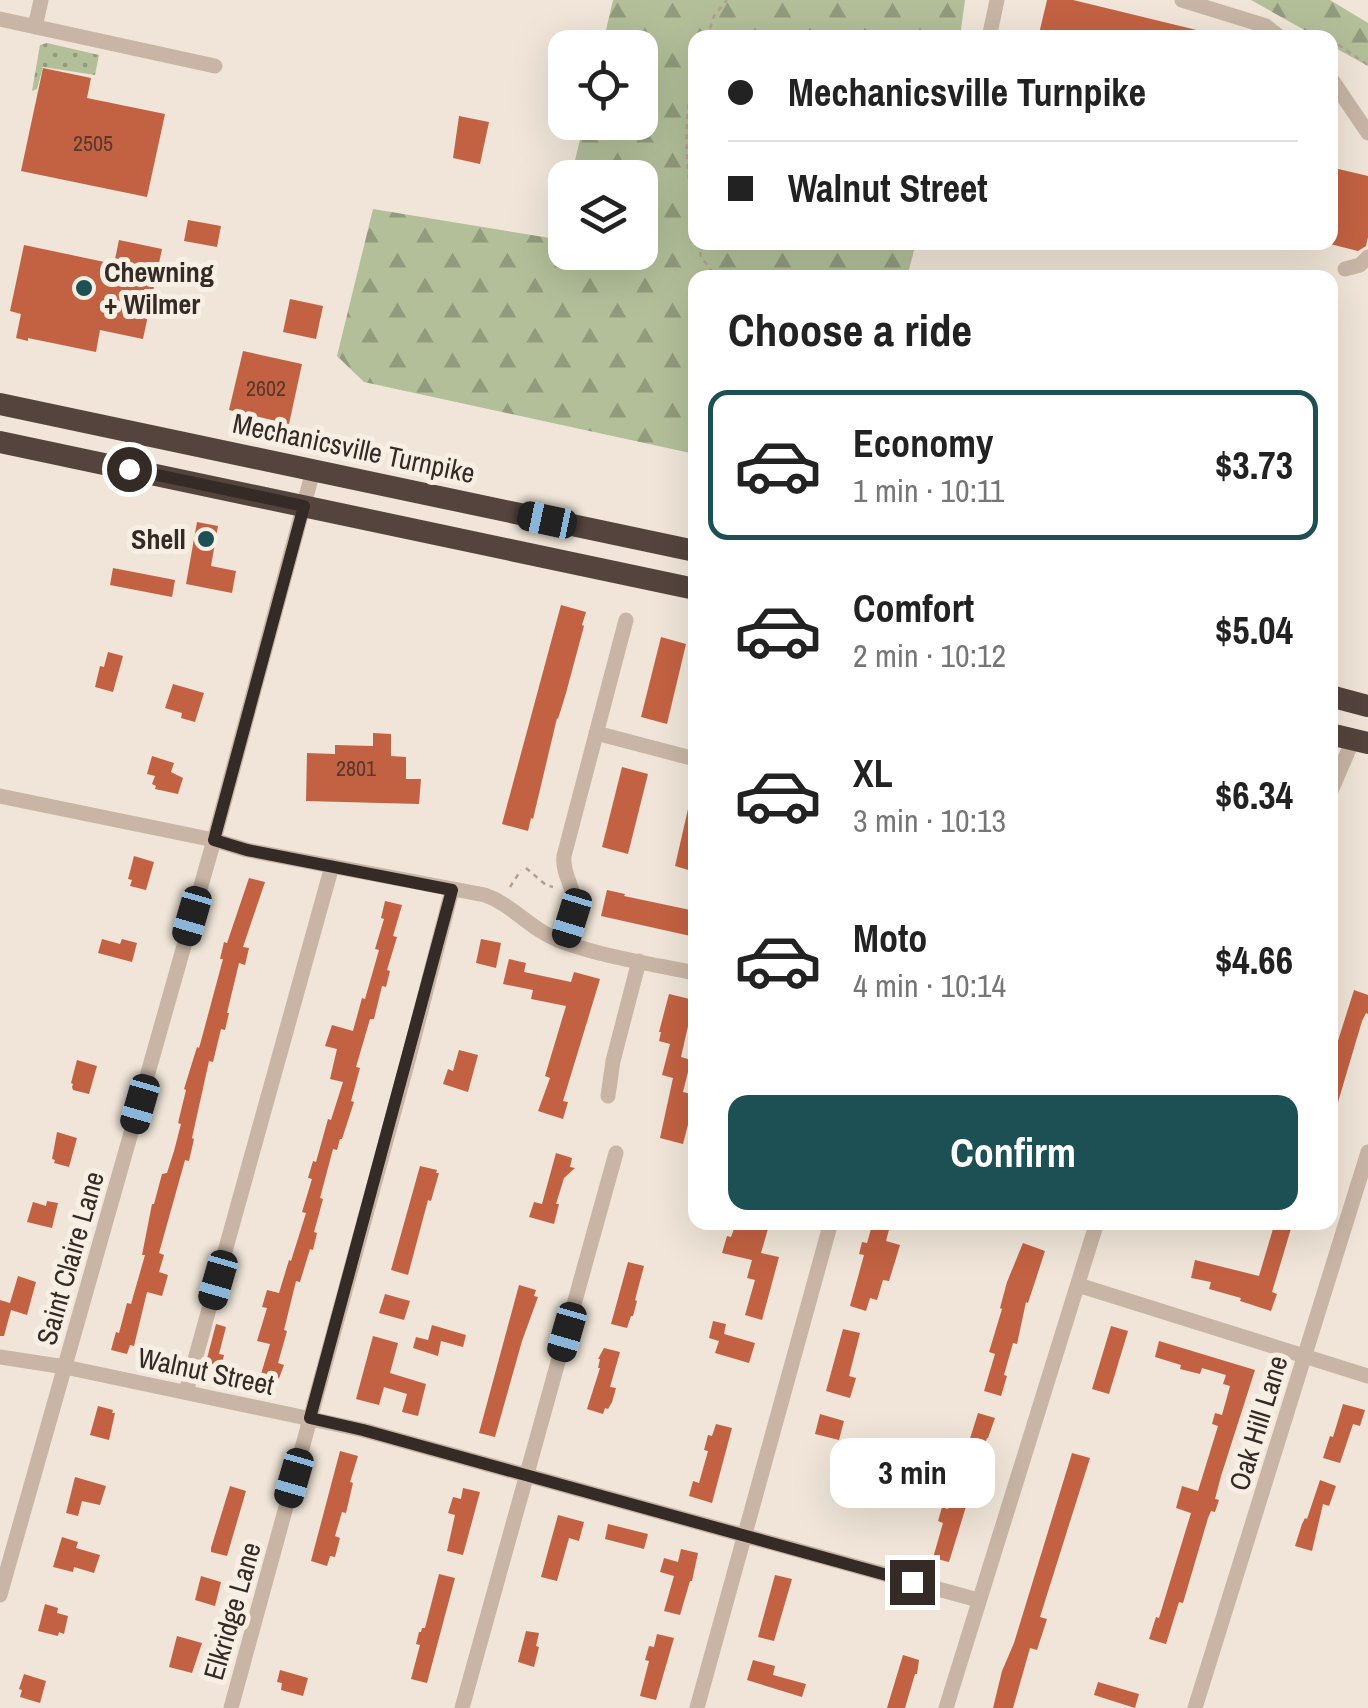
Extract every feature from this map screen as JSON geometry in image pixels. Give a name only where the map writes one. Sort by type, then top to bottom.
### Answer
[{"type":"highway","name":"Mechanicsville Turnpike","points":[[0,404],[688,550]]},
{"type":"highway","points":[[0,442],[688,588]]},
{"type":"highway","points":[[1338,698],[1368,706]]},
{"type":"street","points":[[36,26],[41,0]]},
{"type":"street","points":[[990,30],[997,0]]},
{"type":"street","points":[[1182,0],[1271,30]]},
{"type":"street","points":[[0,19],[215,66]]},
{"type":"street","points":[[1338,88],[1368,133]]},
{"type":"street","points":[[1345,269],[1360,265],[1368,256]]},
{"type":"street","name":"Saint Claire Lane","points":[[0,1595],[214,840],[313,471]]},
{"type":"street","points":[[565,942],[574,905],[564,872],[564,856],[626,620]]},
{"type":"street","points":[[596,734],[688,757]]},
{"type":"street","points":[[1338,771],[1350,739]]},
{"type":"street","points":[[0,796],[493,898],[537,930],[565,942],[688,972]]},
{"type":"street","points":[[186,1392],[332,866]]},
{"type":"street","name":"Elkridge Lane","points":[[230,1708],[452,890]]},
{"type":"street","points":[[608,1096],[639,960]]},
{"type":"street","name":"Oak Hill Lane","points":[[1195,1708],[1368,1152]]},
{"type":"street","points":[[462,1708],[616,1153]]},
{"type":"street","points":[[697,1708],[829,1230]]},
{"type":"street","points":[[946,1708],[1095,1230]]},
{"type":"street","points":[[1078,1285],[1368,1376]]},
{"type":"street","name":"Walnut Street","points":[[0,1358],[363,1430],[978,1600]]},
{"type":"path","points":[[710,30],[714,16],[728,0]]},
{"type":"path","points":[[1338,44],[1368,65]]},
{"type":"path","points":[[509,889],[523,869],[546,885],[563,890]]},
{"type":"green space","points":[[613,0],[965,0],[961,30],[688,30],[688,250],[914,250],[909,270],[688,270],[688,452],[364,382],[337,356],[373,209],[548,238],[548,270],[658,270],[658,160],[575,160],[580,140],[658,140],[658,30],[606,30]]},
{"type":"green space","points":[[1251,0],[1330,0],[1368,23],[1368,66],[1338,49],[1338,30],[1305,30]]},
{"type":"green space","points":[[47,43],[99,55],[95,75],[43,67],[37,89],[32,91],[40,45]]},
{"type":"building","points":[[1047,0],[1073,0],[1197,30],[1040,30]]},
{"type":"building","points":[[43,68],[91,78],[87,98],[165,114],[147,197],[21,171]]},
{"type":"building","points":[[459,116],[489,122],[480,164],[453,158]]},
{"type":"building","points":[[1338,169],[1368,176],[1368,237],[1366,246],[1358,251],[1338,246]]},
{"type":"building","points":[[188,220],[221,226],[217,247],[184,241]]},
{"type":"building","name":"Chewning + Wilmer","points":[[119,240],[162,249],[143,339],[100,330],[96,352],[16,338],[21,314],[10,311],[24,245],[114,264]]},
{"type":"building","points":[[290,299],[323,306],[316,339],[283,332]]},
{"type":"building","points":[[243,351],[302,364],[289,424],[229,410]]},
{"type":"building","points":[[197,522],[218,526],[211,566],[236,571],[232,593],[186,584]]},
{"type":"building","points":[[113,568],[175,580],[172,597],[110,585]]},
{"type":"building","points":[[561,605],[586,612],[584,626],[528,831],[502,824]]},
{"type":"building","points":[[661,637],[686,644],[667,724],[641,717]]},
{"type":"building","points":[[108,652],[123,656],[113,692],[95,687]]},
{"type":"building","points":[[173,684],[204,693],[195,722],[165,708]]},
{"type":"building","points":[[373,733],[391,734],[391,756],[406,757],[406,779],[421,779],[419,804],[306,801],[307,753],[335,754],[335,745],[373,746]]},
{"type":"building","points":[[152,756],[174,763],[171,772],[183,778],[178,794],[155,789],[155,776],[147,774]]},
{"type":"building","points":[[622,767],[648,774],[628,854],[602,847]]},
{"type":"building","points":[[688,809],[688,870],[675,866]]},
{"type":"building","points":[[134,856],[154,862],[146,890],[130,886]]},
{"type":"building","points":[[249,878],[265,882],[243,947],[249,948],[245,965],[239,963],[225,1030],[221,1029],[213,1062],[209,1061],[189,1161],[185,1160],[159,1253],[164,1255],[159,1272],[168,1275],[162,1296],[147,1292],[134,1346],[130,1345],[127,1354],[111,1350],[127,1303],[131,1304],[145,1255],[152,1204],[174,1151],[184,1089],[201,1041],[224,942],[227,943]]},
{"type":"building","points":[[607,890],[625,894],[688,910],[688,935],[601,916]]},
{"type":"building","points":[[385,901],[402,905],[393,936],[397,937],[387,970],[390,971],[356,1067],[360,1068],[351,1101],[354,1102],[342,1139],[337,1150],[333,1149],[320,1198],[323,1199],[313,1250],[310,1249],[300,1282],[296,1281],[278,1363],[284,1365],[275,1389],[258,1384],[270,1344],[257,1341],[267,1308],[262,1307],[267,1290],[279,1293],[291,1261],[306,1213],[302,1212],[312,1179],[308,1178],[343,1082],[330,1079],[337,1049],[325,1046],[332,1025],[353,1031],[379,950],[375,949]]},
{"type":"building","points":[[102,939],[137,943],[132,962],[98,953]]},
{"type":"building","points":[[481,939],[501,943],[496,968],[476,963]]},
{"type":"building","points":[[509,959],[526,963],[524,972],[571,982],[574,972],[600,979],[563,1101],[568,1102],[563,1119],[538,1111],[550,1078],[545,1076],[566,1006],[531,999],[533,990],[503,984]]},
{"type":"building","points":[[1354,990],[1368,995],[1368,1014],[1362,1021],[1338,1102],[1338,1041]]},
{"type":"building","points":[[669,994],[688,999],[688,1026],[681,1057],[688,1059],[683,1092],[688,1093],[688,1125],[683,1144],[660,1138],[673,1078],[662,1075],[670,1044],[659,1041]]},
{"type":"building","points":[[459,1050],[478,1055],[468,1092],[443,1084],[448,1069],[453,1071]]},
{"type":"building","points":[[77,1060],[97,1066],[89,1094],[73,1090]]},
{"type":"building","points":[[57,1132],[77,1138],[69,1167],[52,1159]]},
{"type":"building","points":[[556,1153],[572,1158],[570,1167],[575,1168],[564,1178],[554,1224],[529,1217],[534,1202],[542,1204]]},
{"type":"building","points":[[420,1166],[439,1173],[408,1275],[391,1270]]},
{"type":"building","points":[[47,1201],[58,1203],[52,1228],[27,1222],[33,1202],[46,1206]]},
{"type":"building","points":[[734,1230],[768,1230],[761,1253],[779,1257],[762,1320],[745,1315],[755,1280],[747,1278],[752,1260],[722,1253],[727,1236],[731,1237]]},
{"type":"building","points":[[871,1230],[889,1230],[886,1241],[900,1245],[889,1281],[883,1280],[877,1300],[870,1298],[866,1311],[850,1306],[864,1255],[859,1254],[862,1242],[867,1243]]},
{"type":"building","points":[[1273,1230],[1291,1230],[1272,1292],[1277,1294],[1271,1311],[1209,1289],[1211,1282],[1191,1278],[1195,1260],[1259,1276]]},
{"type":"building","points":[[1023,1243],[1045,1251],[1026,1302],[1017,1344],[1013,1343],[1001,1396],[984,1391],[995,1354],[989,1352],[1007,1282]]},
{"type":"building","points":[[628,1262],[644,1266],[627,1328],[611,1324]]},
{"type":"building","points":[[18,1276],[36,1282],[27,1315],[11,1310],[4,1336],[0,1336],[0,1300],[10,1303]]},
{"type":"building","points":[[519,1285],[536,1290],[534,1296],[538,1297],[495,1437],[479,1433]]},
{"type":"building","points":[[385,1294],[410,1301],[404,1320],[379,1313]]},
{"type":"building","points":[[713,1321],[726,1324],[724,1334],[755,1343],[749,1363],[715,1353],[719,1341],[709,1338]]},
{"type":"building","points":[[216,1324],[226,1327],[219,1374],[204,1370]]},
{"type":"building","points":[[432,1325],[466,1335],[463,1347],[441,1341],[438,1356],[413,1348],[416,1337],[428,1340]]},
{"type":"building","points":[[1111,1326],[1128,1331],[1109,1394],[1092,1389]]},
{"type":"building","points":[[843,1329],[860,1333],[849,1376],[856,1378],[850,1398],[826,1391]]},
{"type":"building","points":[[373,1336],[398,1343],[390,1373],[426,1384],[418,1416],[402,1412],[407,1394],[384,1387],[379,1405],[356,1399]]},
{"type":"building","points":[[1159,1341],[1255,1370],[1221,1476],[1215,1499],[1219,1500],[1208,1518],[1183,1603],[1179,1602],[1166,1644],[1149,1639],[1191,1513],[1176,1508],[1182,1486],[1198,1491],[1218,1426],[1212,1424],[1215,1413],[1222,1415],[1230,1386],[1223,1384],[1226,1375],[1202,1368],[1200,1374],[1180,1369],[1181,1365],[1155,1357]]},
{"type":"building","points":[[604,1348],[620,1352],[610,1387],[616,1388],[603,1414],[587,1409]]},
{"type":"building","points":[[1343,1404],[1365,1410],[1360,1426],[1353,1424],[1340,1463],[1323,1458]]},
{"type":"building","points":[[98,1406],[115,1413],[109,1440],[90,1435]]},
{"type":"building","points":[[978,1413],[995,1418],[949,1562],[933,1558],[943,1523],[938,1521],[942,1507],[948,1509]]},
{"type":"building","points":[[820,1414],[844,1421],[839,1440],[815,1434]]},
{"type":"building","points":[[716,1424],[732,1428],[712,1503],[689,1496],[693,1481],[699,1483],[708,1435],[712,1436]]},
{"type":"building","points":[[340,1451],[358,1456],[346,1513],[342,1512],[335,1536],[340,1538],[335,1557],[330,1556],[327,1566],[311,1561]]},
{"type":"building","points":[[1072,1453],[1090,1458],[1040,1617],[1047,1619],[1037,1650],[1030,1648],[1013,1708],[993,1708],[1002,1671]]},
{"type":"building","points":[[75,1477],[106,1486],[100,1505],[82,1501],[78,1516],[66,1513]]},
{"type":"building","points":[[1320,1480],[1336,1486],[1329,1506],[1323,1504],[1312,1551],[1295,1546]]},
{"type":"building","points":[[230,1486],[246,1491],[227,1556],[211,1552],[211,1548]]},
{"type":"building","points":[[463,1488],[480,1492],[463,1555],[447,1551],[455,1515],[448,1513],[453,1497],[461,1499]]},
{"type":"building","points":[[558,1515],[584,1522],[579,1541],[569,1538],[557,1581],[541,1577]]},
{"type":"building","points":[[608,1524],[648,1534],[644,1549],[605,1539]]},
{"type":"building","points":[[62,1537],[78,1542],[76,1548],[100,1555],[94,1573],[74,1567],[73,1572],[53,1567]]},
{"type":"building","points":[[681,1549],[698,1553],[680,1615],[664,1611],[674,1576],[660,1572],[664,1558],[678,1562]]},
{"type":"building","points":[[439,1574],[455,1578],[427,1683],[411,1679],[420,1645],[416,1644],[419,1632],[425,1628]]},
{"type":"building","points":[[775,1575],[792,1579],[774,1641],[758,1637]]},
{"type":"building","points":[[201,1576],[221,1582],[215,1606],[195,1600]]},
{"type":"building","points":[[45,1604],[68,1616],[64,1634],[38,1631]]},
{"type":"building","points":[[526,1631],[539,1633],[534,1667],[518,1662]]},
{"type":"building","points":[[657,1634],[674,1638],[656,1700],[640,1696],[649,1661],[645,1660]]},
{"type":"building","points":[[177,1636],[202,1643],[192,1673],[169,1667]]},
{"type":"building","points":[[903,1655],[919,1660],[917,1674],[905,1708],[887,1708]]},
{"type":"building","points":[[753,1660],[775,1666],[773,1675],[806,1684],[802,1697],[747,1680]]},
{"type":"building","points":[[280,1670],[308,1678],[303,1696],[281,1690],[282,1683],[277,1682]]},
{"type":"building","points":[[24,1674],[46,1681],[40,1703],[20,1697]]},
{"type":"building","points":[[1098,1682],[1139,1694],[1135,1708],[1094,1695]]},
{"type":"place","name":"Chewning + Wilmer","points":[[84,288]]},
{"type":"place","name":"Shell","points":[[206,539]]},
{"type":"route","points":[[129,469],[304,506],[214,840],[247,850],[452,890],[310,1418],[912,1582]]}]
